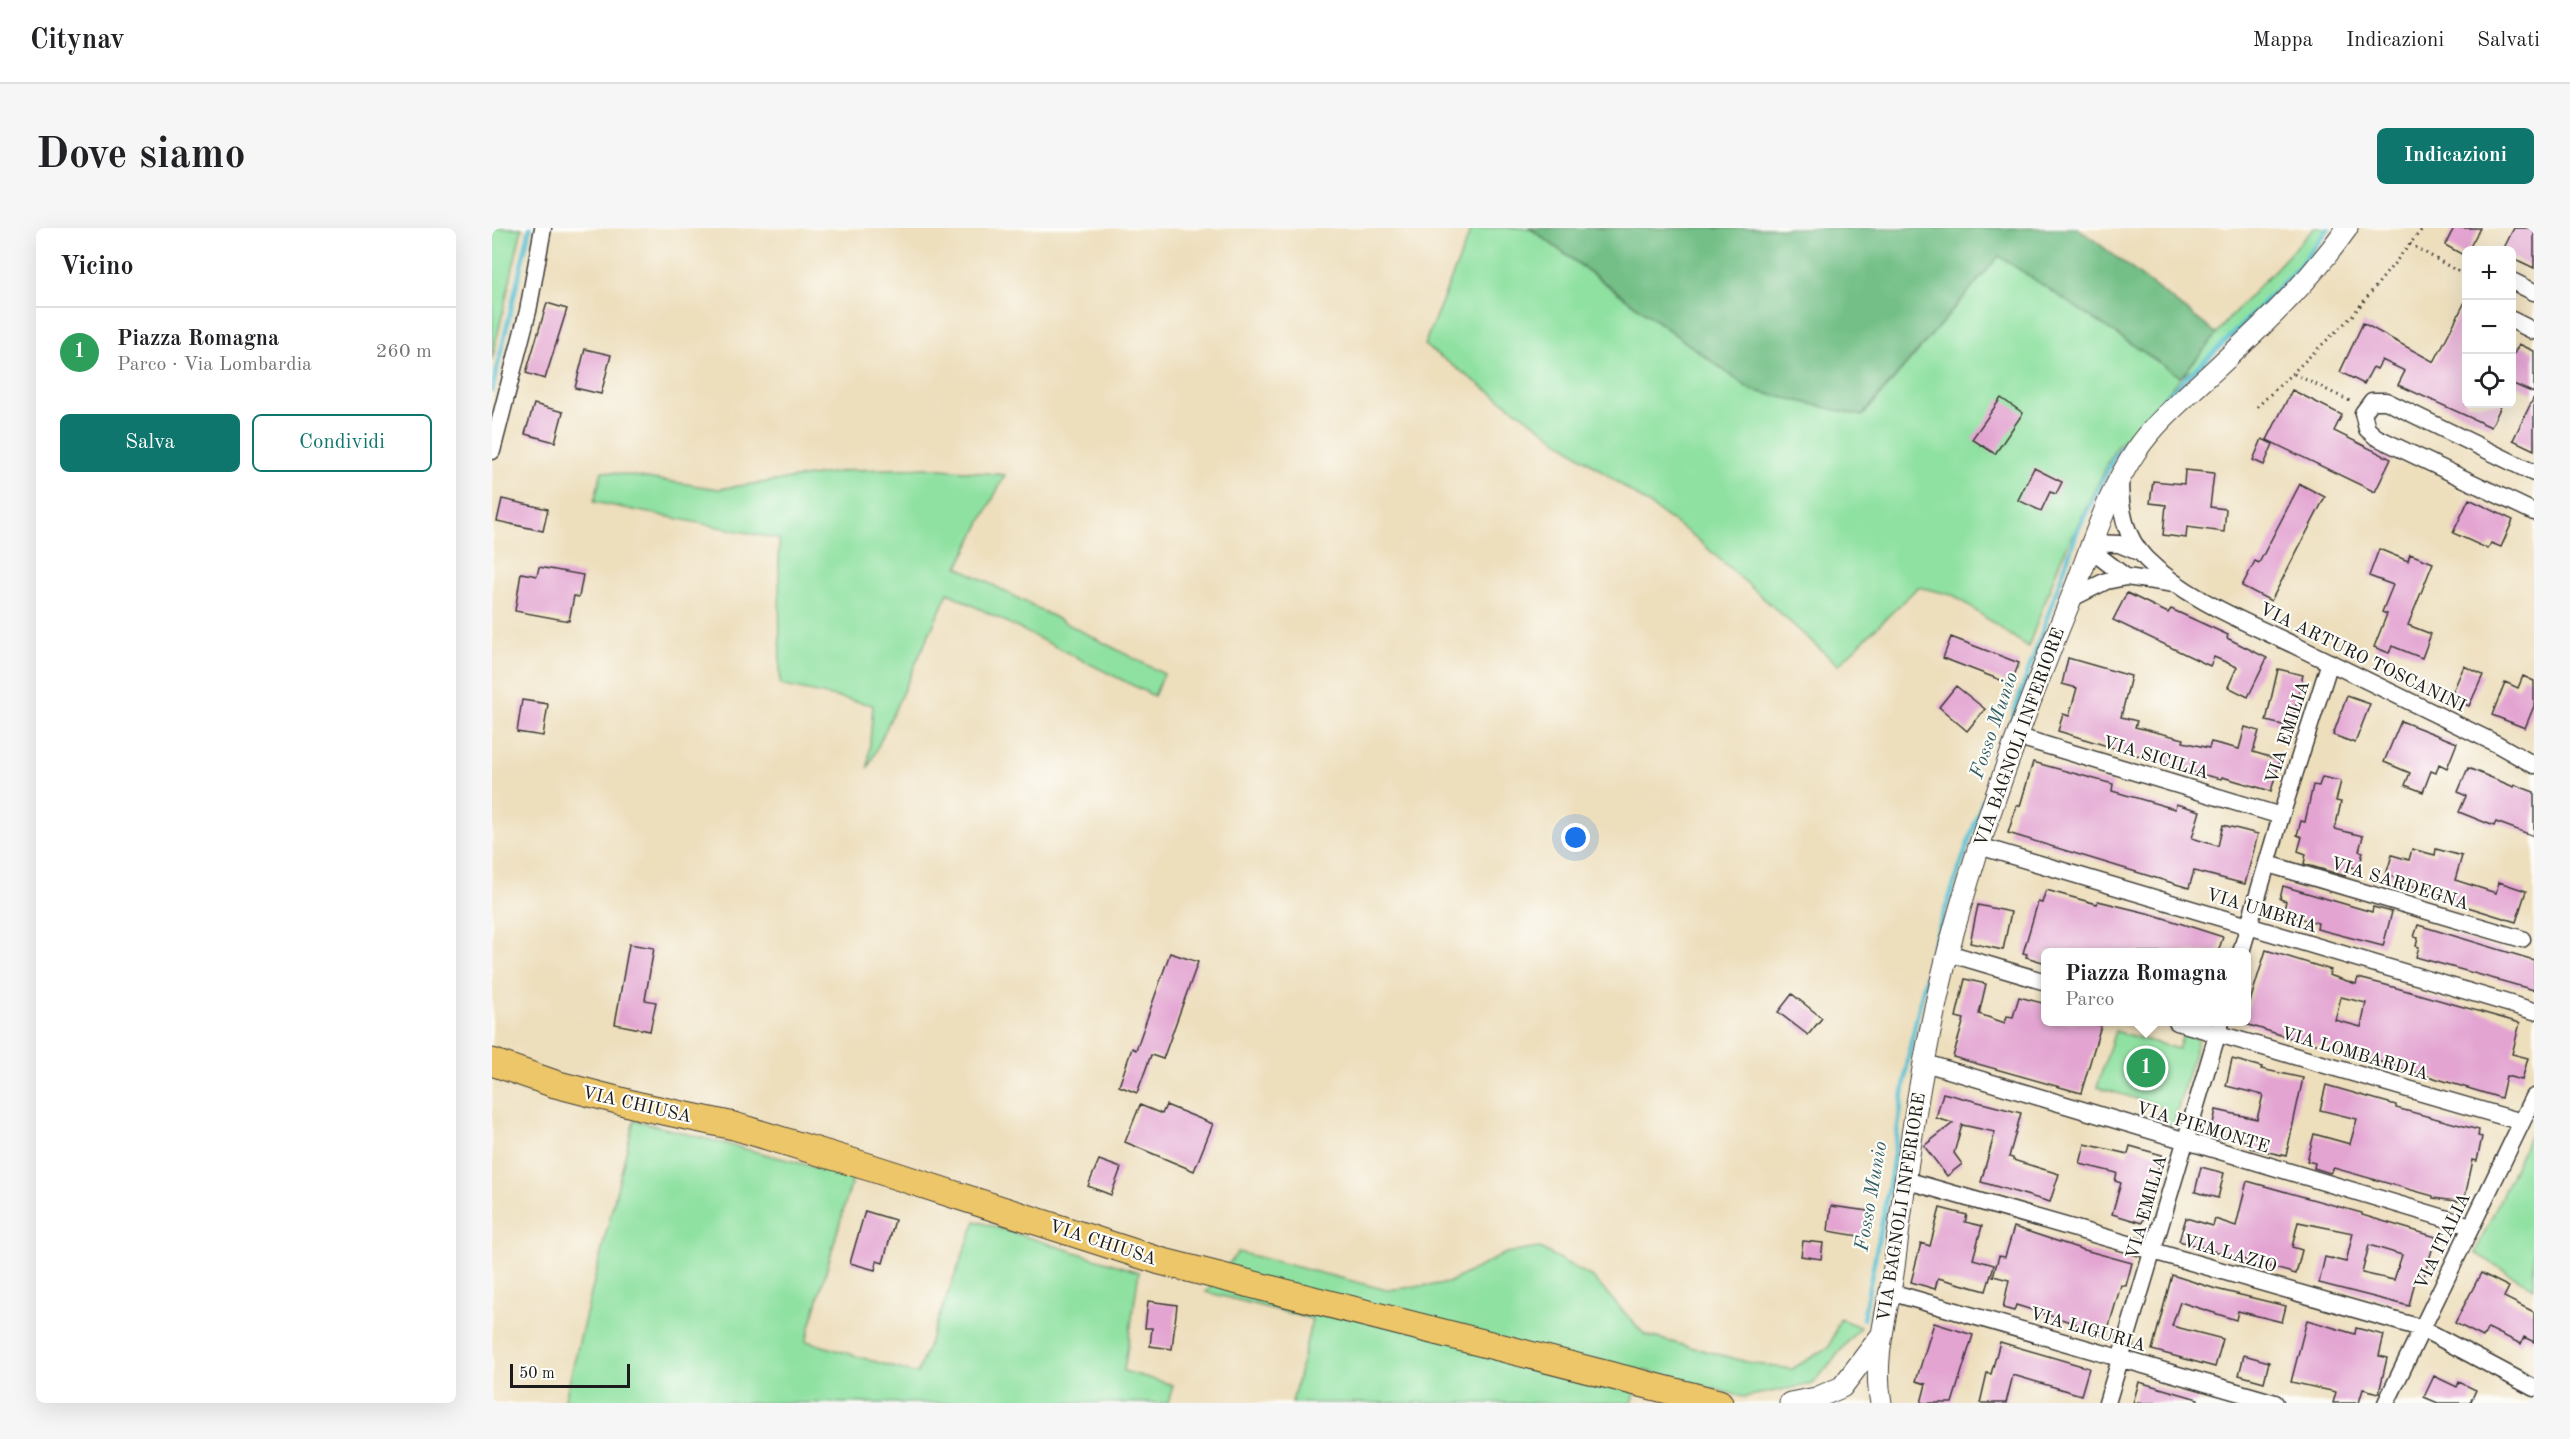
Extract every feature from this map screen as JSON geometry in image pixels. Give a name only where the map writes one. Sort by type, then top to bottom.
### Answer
[{"type":"main road","name":"VIA CHIUSA","points":[[492,1062],[555,1084],[640,1106],[734,1126],[1160,1261],[1719,1403]]},
{"type":"street","points":[[492,451],[528,311],[543,228]]},
{"type":"street","name":"VIA BAGNOLI INFERIORE","points":[[1879,1399],[1880,1337],[1890,1292],[1905,1180],[1925,1063],[1948,953],[1979,846],[2072,598],[2090,543],[2120,478],[2137,449],[2161,422],[2305,282],[2347,228]]},
{"type":"street","points":[[2516,283],[2534,292]]},
{"type":"street","points":[[2516,322],[2534,331]]},
{"type":"street","points":[[2534,473],[2386,401],[2372,401],[2362,413],[2367,429],[2376,437],[2534,512]]},
{"type":"street","name":"VIA ARTURO TOSCANINI","points":[[2120,478],[2120,509],[2129,535],[2142,554],[2175,584],[2497,744],[2532,759]]},
{"type":"street","points":[[2090,543],[2119,544],[2142,554]]},
{"type":"street","points":[[2090,543],[2100,557],[2126,577]]},
{"type":"street","name":"VIA ARTURO TOSCANINI","points":[[2072,598],[2106,581],[2126,577],[2175,584]]},
{"type":"street","name":"VIA EMILIA","points":[[2242,948],[2330,662]]},
{"type":"street","name":"VIA SICILIA","points":[[2019,737],[2281,816]]},
{"type":"street","name":"VIA UMBRIA","points":[[1979,846],[2534,1011]]},
{"type":"street","name":"VIA SARDEGNA","points":[[2268,864],[2522,939]]},
{"type":"street","points":[[1948,953],[2041,981]]},
{"type":"street","name":"VIA EMILIA","points":[[2108,1403],[2220,1028]]},
{"type":"street","name":"VIA LOMBARDIA","points":[[2220,1028],[2522,1122]]},
{"type":"street","name":"VIA PIEMONTE","points":[[1925,1063],[2186,1143],[2471,1226]]},
{"type":"street","name":"VIA ITALIA","points":[[2386,1403],[2534,1097]]},
{"type":"street","name":"VIA LAZIO","points":[[1905,1180],[2421,1328],[2534,1388]]},
{"type":"street","name":"VIA LIGURIA","points":[[1890,1292],[2276,1403]]},
{"type":"street","name":"VIA BAGNOLI INFERIORE","points":[[1790,1403],[1842,1395],[1880,1337]]},
{"type":"path","points":[[2256,407],[2351,317],[2423,228]]},
{"type":"path","points":[[2410,244],[2462,274]]},
{"type":"green space","points":[[492,228],[522,228],[492,360]]},
{"type":"green space","points":[[1472,228],[1529,228],[1751,390],[1863,416],[1999,256],[2181,377],[2115,449],[2060,561],[2028,647],[1953,595],[1918,587],[1838,665],[1696,538],[1424,345]]},
{"type":"green space","points":[[1530,228],[2078,228],[2217,334],[2181,377],[1999,256],[1862,416],[1751,390]]},
{"type":"green space","points":[[2314,228],[2328,228],[2308,255],[2260,310],[2198,366],[2181,377],[2231,316]]},
{"type":"green space","points":[[932,468],[1005,475],[958,567],[1164,674],[1154,696],[948,593],[868,768],[873,705],[780,685],[779,539],[594,502],[602,471],[718,489],[852,470]]},
{"type":"green space","points":[[2115,1031],[2178,1049],[2183,1035],[2198,1039],[2173,1125],[2158,1121],[2161,1106],[2097,1087]]},
{"type":"green space","points":[[634,1120],[853,1177],[806,1341],[917,1374],[976,1221],[1139,1272],[1124,1371],[1173,1385],[1168,1403],[564,1403]]},
{"type":"green space","points":[[2534,1126],[2534,1288],[2475,1253]]},
{"type":"green space","points":[[1540,1248],[1592,1277],[1645,1335],[1755,1364],[1792,1369],[1829,1347],[1840,1319],[1860,1327],[1813,1384],[1744,1397],[1643,1370],[1632,1403],[1292,1403],[1312,1319],[1206,1292],[1238,1252],[1387,1290],[1448,1283],[1506,1253]]},
{"type":"building","points":[[2454,228],[2480,228],[2470,246],[2462,246],[2462,254],[2445,245]]},
{"type":"building","points":[[2514,228],[2534,228],[2534,268],[2516,259],[2516,246],[2505,246]]},
{"type":"building","points":[[547,303],[567,309],[545,379],[526,373]]},
{"type":"building","points":[[2462,308],[2462,408],[2500,408],[2491,427],[2398,385],[2405,371],[2382,360],[2377,369],[2373,367],[2364,384],[2340,372],[2363,323],[2434,362]]},
{"type":"building","points":[[2519,344],[2534,351],[2534,393],[2516,385],[2516,350]]},
{"type":"building","points":[[585,349],[611,355],[601,394],[575,388]]},
{"type":"building","points":[[2292,390],[2342,415],[2334,431],[2391,459],[2375,492],[2267,440]]},
{"type":"building","points":[[2534,397],[2534,450],[2513,440]]},
{"type":"building","points":[[2001,398],[2023,413],[1995,454],[1972,439]]},
{"type":"building","points":[[534,404],[563,412],[555,442],[525,434]]},
{"type":"building","points":[[2262,439],[2273,444],[2264,465],[2253,460]]},
{"type":"building","points":[[2034,468],[2062,482],[2056,494],[2050,492],[2041,511],[2018,500]]},
{"type":"building","points":[[2185,470],[2214,473],[2210,507],[2226,509],[2224,532],[2187,527],[2186,538],[2163,535],[2166,505],[2150,503],[2153,481],[2184,484]]},
{"type":"building","points":[[2300,484],[2325,497],[2271,601],[2242,586],[2255,561],[2259,563]]},
{"type":"building","points":[[502,499],[548,509],[543,531],[497,521]]},
{"type":"building","points":[[2469,499],[2513,520],[2501,547],[2491,543],[2488,549],[2453,533]]},
{"type":"building","points":[[2379,549],[2408,561],[2410,554],[2433,563],[2408,625],[2431,634],[2422,658],[2392,646],[2389,653],[2374,647],[2387,614],[2382,612],[2393,585],[2369,576]]},
{"type":"building","points":[[539,567],[583,575],[579,597],[574,596],[569,621],[515,611],[521,573],[537,576]]},
{"type":"building","points":[[2127,593],[2168,613],[2171,609],[2228,635],[2227,638],[2267,658],[2248,697],[2228,687],[2237,667],[2214,657],[2210,666],[2113,620]]},
{"type":"building","points":[[1951,637],[2019,663],[2011,684],[1943,658]]},
{"type":"building","points":[[2068,658],[2131,676],[2121,717],[2137,721],[2135,727],[2184,739],[2183,742],[2209,748],[2211,742],[2239,749],[2245,727],[2259,731],[2253,752],[2280,760],[2271,791],[2222,777],[2221,779],[2196,773],[2058,731],[2063,714],[2069,716],[2077,688],[2062,684]]},
{"type":"building","points":[[2464,666],[2483,675],[2469,706],[2450,698]]},
{"type":"building","points":[[2278,669],[2303,675],[2291,727],[2266,721]]},
{"type":"building","points":[[2523,676],[2534,681],[2534,706],[2525,728],[2492,715],[2505,682],[2518,688]]},
{"type":"building","points":[[1956,686],[1985,709],[1967,731],[1939,707]]},
{"type":"building","points":[[2347,696],[2370,704],[2355,743],[2333,735]]},
{"type":"building","points":[[522,700],[548,704],[543,736],[517,732]]},
{"type":"building","points":[[2401,721],[2457,743],[2447,768],[2439,764],[2436,773],[2431,771],[2423,792],[2405,785],[2410,773],[2384,762]]},
{"type":"building","points":[[2033,762],[2113,784],[2112,791],[2175,809],[2176,804],[2200,811],[2192,838],[2218,846],[2223,825],[2258,834],[2245,884],[2194,871],[2189,888],[2008,833],[2017,805],[2020,806]]},
{"type":"building","points":[[2468,768],[2514,787],[2515,785],[2534,792],[2534,836],[2496,822],[2494,826],[2459,812],[2466,796],[2458,792]]},
{"type":"building","points":[[2322,777],[2341,781],[2336,801],[2341,802],[2335,829],[2363,836],[2359,851],[2363,852],[2359,869],[2348,866],[2345,876],[2304,864],[2306,854],[2298,851],[2302,837],[2297,835],[2301,821],[2305,822],[2313,785],[2319,786]]},
{"type":"building","points":[[2412,849],[2435,855],[2436,849],[2462,856],[2455,880],[2496,893],[2499,882],[2526,891],[2516,922],[2423,893],[2424,889],[2399,882],[2400,879],[2386,875],[2392,855],[2409,860]]},
{"type":"building","points":[[2283,886],[2372,912],[2373,907],[2392,912],[2383,946],[2317,929],[2318,923],[2283,914],[2286,901],[2280,899]]},
{"type":"building","points":[[2046,890],[2097,904],[2098,901],[2151,914],[2223,937],[2219,948],[2041,948],[2041,962],[2026,957],[2027,954],[2023,953],[2038,902],[2042,903]]},
{"type":"building","points":[[1978,905],[2011,912],[2003,950],[1970,943]]},
{"type":"building","points":[[2418,925],[2534,960],[2534,990],[2416,957],[2419,947],[2416,946],[2418,938],[2414,937]]},
{"type":"building","points":[[629,944],[654,948],[645,1000],[656,1002],[650,1031],[615,1024]]},
{"type":"building","points":[[2266,950],[2331,970],[2329,975],[2356,984],[2358,978],[2520,1023],[2512,1054],[2528,1058],[2522,1080],[2506,1076],[2501,1098],[2341,1050],[2251,1026],[2251,998]],"holes":[[[2341,997],[2366,1003],[2361,1027],[2335,1020]]]},
{"type":"building","points":[[1170,953],[1198,962],[1163,1059],[1151,1055],[1137,1093],[1119,1086],[1132,1048],[1136,1050]]},
{"type":"building","points":[[1965,979],[1986,984],[1979,1014],[2005,1023],[2007,1016],[2013,1017],[2019,997],[2041,1003],[2041,1026],[2101,1026],[2081,1093],[1953,1057],[1964,1019],[1956,1017]]},
{"type":"building","points":[[1792,994],[1822,1018],[1808,1035],[1778,1012]]},
{"type":"building","points":[[2232,1059],[2262,1067],[2261,1069],[2303,1078],[2286,1156],[2250,1148],[2251,1142],[2225,1136],[2224,1140],[2210,1137],[2216,1110],[2257,1119],[2263,1095],[2226,1086]]},
{"type":"building","points":[[2326,1085],[2396,1105],[2396,1108],[2479,1130],[2478,1136],[2482,1137],[2477,1161],[2473,1160],[2464,1202],[2433,1198],[2433,1196],[2334,1168],[2330,1173],[2314,1168],[2315,1163],[2307,1161],[2314,1134],[2350,1144],[2357,1119],[2320,1110]]},
{"type":"building","points":[[1943,1093],[2021,1113],[2009,1157],[2059,1174],[2050,1202],[1981,1182],[1995,1132],[1962,1125],[1954,1153],[1962,1164],[1947,1176],[1924,1146],[1953,1123],[1936,1118]]},
{"type":"building","points":[[1140,1105],[1162,1114],[1166,1105],[1213,1124],[1194,1171],[1125,1142]]},
{"type":"building","points":[[2085,1144],[2128,1154],[2130,1146],[2162,1155],[2142,1223],[2112,1214],[2121,1183],[2115,1181],[2117,1173],[2080,1164]]},
{"type":"building","points":[[1099,1160],[1121,1168],[1111,1195],[1088,1186]]},
{"type":"building","points":[[2201,1167],[2224,1173],[2218,1198],[2195,1192]]},
{"type":"building","points":[[2247,1181],[2362,1213],[2362,1215],[2436,1237],[2424,1276],[2417,1273],[2409,1306],[2319,1283],[2325,1257],[2346,1262],[2353,1233],[2298,1222],[2292,1247],[2302,1250],[2296,1274],[2179,1241],[2186,1218],[2213,1226],[2215,1219],[2236,1226]],"holes":[[[2369,1245],[2402,1255],[2394,1280],[2362,1273]]]},
{"type":"building","points":[[1831,1206],[1868,1211],[1864,1237],[1828,1231]]},
{"type":"building","points":[[1940,1208],[1967,1215],[1965,1222],[1982,1226],[1973,1259],[1994,1265],[1986,1291],[1938,1278],[1935,1289],[1911,1282],[1921,1243],[1930,1246]]},
{"type":"building","points":[[865,1211],[895,1220],[883,1263],[877,1261],[875,1270],[850,1263]]},
{"type":"building","points":[[2014,1227],[2132,1263],[2126,1286],[2121,1285],[2106,1336],[2079,1328],[2080,1325],[2016,1305],[2014,1311],[2003,1308],[2009,1280],[1993,1276],[1999,1256],[2005,1257]]},
{"type":"building","points":[[1803,1241],[1823,1243],[1821,1259],[1801,1256]]},
{"type":"building","points":[[2481,1273],[2509,1287],[2504,1297],[2534,1312],[2534,1342],[2524,1337],[2521,1344],[2488,1328],[2483,1337],[2455,1323]]},
{"type":"building","points":[[2172,1275],[2216,1289],[2286,1306],[2282,1322],[2238,1311],[2236,1320],[2180,1302],[2172,1326],[2223,1339],[2215,1367],[2152,1350]]},
{"type":"building","points":[[1148,1301],[1177,1305],[1172,1349],[1150,1346],[1152,1328],[1145,1328]]},
{"type":"building","points":[[2307,1320],[2355,1334],[2356,1328],[2384,1335],[2379,1356],[2387,1358],[2379,1393],[2363,1389],[2359,1403],[2333,1403],[2336,1392],[2291,1382]]},
{"type":"building","points":[[1934,1323],[1973,1335],[1952,1403],[1921,1403],[1926,1384],[1916,1381]]},
{"type":"building","points":[[2000,1342],[2089,1368],[2081,1395],[2013,1375],[2006,1403],[1980,1403],[1987,1373],[1991,1374]]},
{"type":"building","points":[[2244,1355],[2269,1362],[2264,1382],[2239,1375]]},
{"type":"building","points":[[2434,1376],[2457,1387],[2459,1382],[2476,1390],[2470,1403],[2438,1403],[2424,1397]]},
{"type":"building","points":[[2139,1382],[2198,1399],[2197,1403],[2133,1403]]},
{"type":"waterway","points":[[492,390],[530,228]]},
{"type":"waterway","name":"Fosso Munio","points":[[2000,752],[2077,532],[2116,454],[2162,400],[2227,340],[2300,265],[2329,228]]},
{"type":"waterway","name":"Fosso Munio","points":[[1863,1319],[1890,1180],[1910,1047],[1933,945],[1983,800]]},
{"type":"place","name":"Piazza Romagna","points":[[2146,1068]]}]
